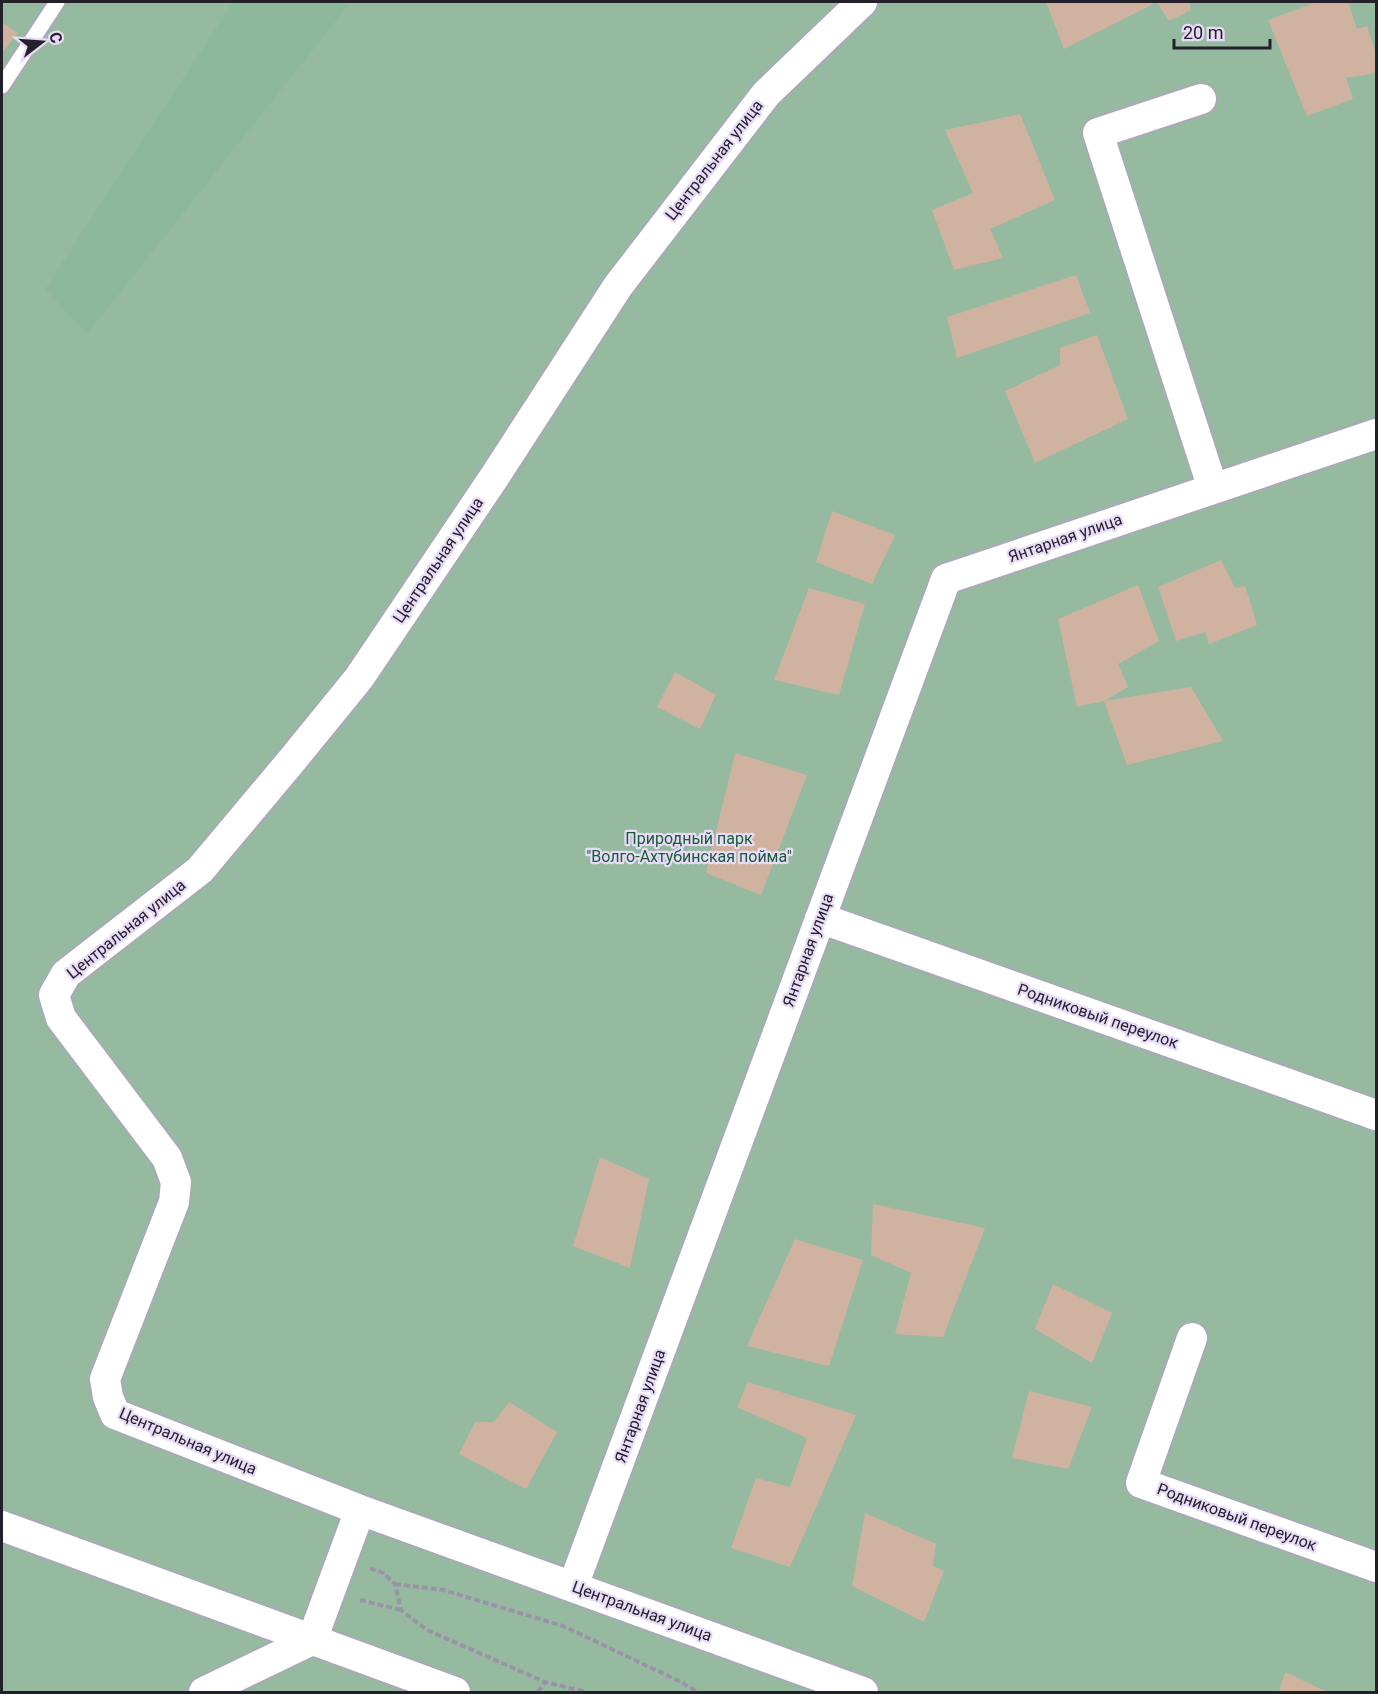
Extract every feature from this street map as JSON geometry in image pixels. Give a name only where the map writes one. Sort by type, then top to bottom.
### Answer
[{"type":"street","name":"Центральная улица","points":[[862,2],[766,94],[618,286],[495,476],[358,678],[300,750],[200,870],[66,974],[54,995],[61,1018],[167,1158],[176,1182],[174,1202],[105,1379],[108,1397],[115,1414],[360,1510],[863,1692]]},
{"type":"street","points":[[1201,99],[1098,133],[1214,489]]},
{"type":"street","name":"Янтарная улица","points":[[573,1586],[946,579],[1377,434]]},
{"type":"street","name":"Родниковый переулок","points":[[820,918],[1377,1115]]},
{"type":"street","name":"Родниковый переулок","points":[[1192,1338],[1141,1483],[1377,1567]]},
{"type":"street","points":[[204,1692],[312,1640],[360,1510]]},
{"type":"street","points":[[2,1526],[455,1692]]},
{"type":"lane","points":[[2,86],[57,2]]},
{"type":"path","points":[[344,1557],[383,1573],[395,1584],[401,1610]]},
{"type":"path","points":[[395,1584],[443,1590],[562,1626],[698,1692]]},
{"type":"path","points":[[330,1593],[401,1610],[427,1630],[544,1682],[587,1692]]},
{"type":"path","points":[[538,1692],[544,1682]]},
{"type":"green space","name":"Природный парк \"Волго-Ахтубинская пойма\"","points":[[2,2],[1376,2],[1376,1692],[2,1692]]},
{"type":"green space","points":[[233,2],[351,2],[87,334],[45,289]]},
{"type":"building","points":[[1046,2],[1157,2],[1064,49]]},
{"type":"building","points":[[1157,2],[1189,2],[1191,10],[1169,21]]},
{"type":"building","points":[[1317,2],[1348,2],[1357,29],[1367,26],[1376,54],[1376,73],[1346,78],[1353,99],[1307,116],[1268,20]]},
{"type":"building","points":[[2,22],[18,33],[2,53]]},
{"type":"building","points":[[1020,114],[1055,200],[990,229],[1003,258],[954,270],[932,210],[973,193],[945,130]]},
{"type":"building","points":[[1076,275],[1090,313],[957,358],[947,317]]},
{"type":"building","points":[[1097,335],[1128,419],[1035,463],[1005,391],[1060,365],[1060,348]]},
{"type":"building","points":[[832,511],[895,535],[872,584],[816,562]]},
{"type":"building","points":[[1221,560],[1235,588],[1245,586],[1257,625],[1209,644],[1205,632],[1176,641],[1158,587]]},
{"type":"building","points":[[1138,585],[1159,641],[1118,664],[1128,687],[1104,701],[1077,707],[1058,619]]},
{"type":"building","points":[[809,588],[865,604],[839,695],[774,680]]},
{"type":"building","points":[[675,672],[716,695],[700,729],[657,707]]},
{"type":"building","points":[[1191,687],[1223,741],[1127,765],[1104,701]]},
{"type":"building","points":[[735,753],[807,775],[761,895],[706,873]]},
{"type":"building","points":[[600,1157],[649,1179],[630,1268],[573,1246]]},
{"type":"building","points":[[873,1204],[985,1228],[943,1337],[895,1334],[911,1273],[871,1255]]},
{"type":"building","points":[[795,1239],[863,1260],[829,1366],[747,1346]]},
{"type":"building","points":[[1053,1284],[1112,1313],[1092,1363],[1035,1329]]},
{"type":"building","points":[[748,1382],[856,1415],[790,1567],[731,1548],[756,1478],[790,1487],[807,1438],[737,1407]]},
{"type":"building","points":[[1029,1391],[1092,1407],[1068,1469],[1012,1458]]},
{"type":"building","points":[[509,1402],[557,1432],[526,1489],[459,1454],[475,1422],[494,1422]]},
{"type":"building","points":[[865,1513],[936,1544],[933,1566],[944,1571],[924,1622],[852,1586]]},
{"type":"building","points":[[1285,1672],[1327,1692],[1279,1692]]}]
